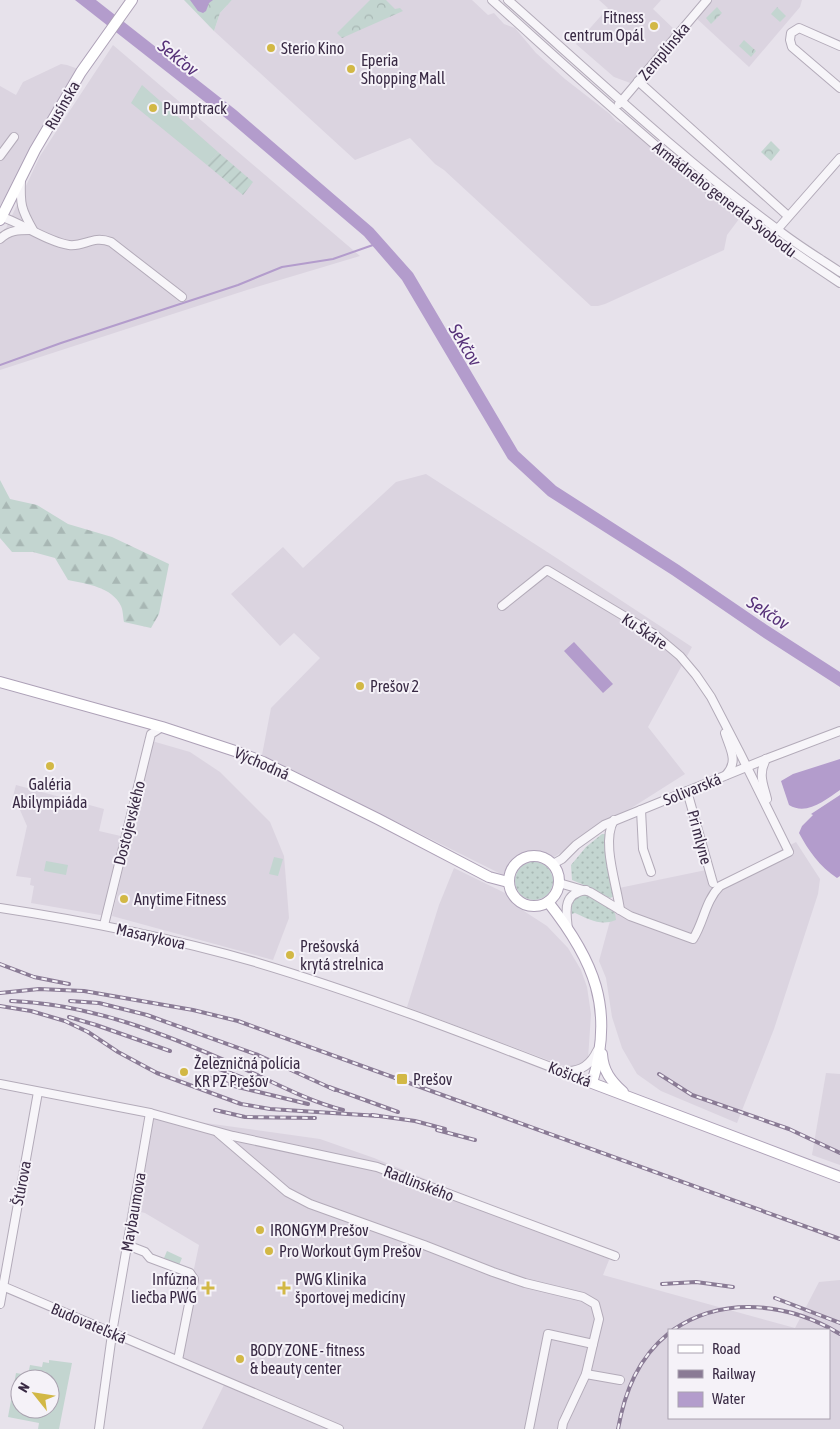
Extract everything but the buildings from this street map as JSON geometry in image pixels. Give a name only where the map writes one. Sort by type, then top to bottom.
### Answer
[{"type":"main road","name":"Rusínska","points":[[1,217],[35,150],[81,72],[130,2]]},
{"type":"main road","name":"Východná","points":[[0,682],[162,727],[263,762],[490,877],[508,882]]},
{"type":"main road","points":[[526,856],[540,856],[553,864],[559,876],[559,884],[554,897],[548,902],[533,906],[525,905],[513,896],[508,882],[513,866],[526,856]]},
{"type":"main road","points":[[548,902],[587,960],[594,976],[600,1004],[603,1064],[614,1084],[628,1096]]},
{"type":"main road","points":[[592,1083],[601,1041]]},
{"type":"main road","name":"Košická","points":[[592,1083],[840,1176]]},
{"type":"street","name":"Armádneho generála Svobodu","points":[[492,0],[699,182],[771,237],[840,283]]},
{"type":"street","name":"Zemplínska","points":[[621,102],[707,0]]},
{"type":"street","name":"Armádneho generála Svobodu","points":[[506,12],[512,1],[621,102],[697,167],[777,230],[840,272]]},
{"type":"street","points":[[840,46],[799,28],[791,33],[790,36],[792,47],[840,88]]},
{"type":"street","name":"Armádneho generála Svobodu","points":[[638,81],[788,216]]},
{"type":"street","points":[[614,109],[621,102]]},
{"type":"street","points":[[0,156],[14,137]]},
{"type":"street","points":[[771,237],[840,158]]},
{"type":"street","points":[[0,238],[8,232],[16,230],[33,230],[20,200],[21,178]]},
{"type":"street","name":"Rusínska","points":[[1,217],[69,245],[96,239],[104,239],[111,242],[182,297]]},
{"type":"street","name":"Ku Škáre","points":[[502,606],[547,570],[654,634],[680,656],[696,675],[716,708],[747,768]]},
{"type":"street","points":[[716,708],[733,762],[731,769],[723,777]]},
{"type":"street","points":[[144,722],[151,734],[162,727]]},
{"type":"street","name":"Solivarská","points":[[553,864],[562,859],[591,833],[614,820],[766,759],[840,732]]},
{"type":"street","name":"Dostojevského","points":[[104,925],[151,734]]},
{"type":"street","points":[[766,759],[761,770],[761,776],[774,820]]},
{"type":"street","points":[[559,884],[586,890],[630,916],[693,939],[708,903],[720,886],[789,852],[747,768]]},
{"type":"street","name":"Pri mlyne","points":[[687,792],[713,883]]},
{"type":"street","points":[[641,810],[643,849],[650,872]]},
{"type":"street","points":[[614,820],[610,829],[609,848],[620,910]]},
{"type":"street","points":[[568,931],[567,903],[576,893],[586,890]]},
{"type":"street","name":"Masarykova","points":[[0,908],[104,925],[231,956],[299,976]]},
{"type":"street","name":"Košická","points":[[299,976],[400,1010],[592,1083]]},
{"type":"street","points":[[563,1072],[576,1071],[585,1067],[594,1059],[601,1041]]},
{"type":"street","name":"Radlinského","points":[[0,1084],[150,1113],[278,1147],[334,1156],[377,1167],[615,1256]]},
{"type":"street","name":"Štúrova","points":[[0,1304],[1,1286],[38,1092]]},
{"type":"street","name":"Maybaumova","points":[[98,1429],[112,1332],[150,1113]]},
{"type":"street","name":"Radlinského","points":[[217,1132],[288,1192],[310,1204],[524,1283],[583,1297],[595,1304],[599,1319],[593,1344]]},
{"type":"street","points":[[127,1245],[145,1252],[150,1258],[190,1272],[194,1279],[178,1360]]},
{"type":"street","name":"Budovateľská","points":[[1,1286],[339,1429]]},
{"type":"street","points":[[529,1429],[548,1334],[593,1344],[586,1374],[562,1429]]},
{"type":"street","points":[[586,1374],[620,1380]]},
{"type":"shaded area","points":[[232,0],[472,0],[488,15],[494,13],[504,24],[515,28],[536,53],[565,79],[610,114],[616,121],[631,129],[739,219],[727,235],[724,250],[605,304],[591,306],[444,170],[435,164],[410,138],[355,160],[214,31],[220,13]]},
{"type":"shaded area","points":[[599,0],[661,0],[653,9],[677,32],[633,84],[614,77],[576,44],[608,8]]},
{"type":"shaded area","points":[[709,0],[802,0],[800,7],[749,67],[695,17]]},
{"type":"shaded area","points":[[113,45],[360,256],[250,289],[0,370],[0,241],[40,156]]},
{"type":"shaded area","points":[[61,64],[81,70],[0,206],[0,86],[16,95],[23,82]]},
{"type":"shaded area","points":[[426,474],[692,647],[648,727],[685,774],[554,857],[503,875],[262,755],[271,708],[320,658],[294,633],[280,646],[231,594],[283,547],[303,568],[396,482]]},
{"type":"shaded area","points":[[152,741],[190,752],[220,772],[270,822],[284,856],[289,918],[273,960],[112,916]]},
{"type":"shaded area","points":[[16,785],[104,809],[99,831],[125,837],[106,916],[31,903],[34,886],[30,885],[31,878],[16,876],[27,826],[20,810],[12,800]]},
{"type":"shaded area","points":[[796,842],[820,879],[818,894],[774,1029],[737,1123],[661,1091],[637,1074],[622,1048],[612,1017],[606,978],[599,961],[619,888],[711,869],[716,884]]},
{"type":"shaded area","points":[[454,868],[507,894],[513,904],[547,926],[568,948],[581,970],[587,987],[591,1014],[588,1059],[582,1064],[569,1068],[407,1007],[439,905]]},
{"type":"shaded area","points":[[826,1073],[840,1074],[840,1165],[812,1155]]},
{"type":"shaded area","points":[[149,1112],[191,1121],[320,1139],[374,1158],[611,1255],[603,1275],[795,1328],[819,1282],[840,1280],[840,1429],[202,1429],[226,1381],[175,1359],[199,1245],[145,1213],[132,1210]]},
{"type":"green space","points":[[184,0],[232,0],[220,13],[214,31]]},
{"type":"green space","points":[[370,0],[386,0],[395,9],[400,8],[403,11],[342,38],[337,33]]},
{"type":"green space","points":[[717,7],[722,13],[711,24],[706,18]]},
{"type":"green space","points":[[777,7],[786,16],[780,22],[771,14]]},
{"type":"green space","points":[[744,40],[756,51],[751,57],[739,46]]},
{"type":"green space","points":[[142,85],[218,152],[207,165],[131,103]]},
{"type":"green space","points":[[771,141],[780,150],[771,161],[761,152]]},
{"type":"green space","points":[[218,152],[253,182],[243,195],[207,165]]},
{"type":"green space","points":[[0,480],[10,499],[37,505],[68,524],[112,537],[169,564],[159,614],[151,628],[124,622],[121,606],[112,594],[98,587],[68,580],[55,558],[33,552],[12,552],[0,538]]},
{"type":"green space","points":[[602,834],[605,834],[615,896],[610,898],[572,880],[571,865],[586,847]]},
{"type":"green space","points":[[274,857],[283,859],[278,876],[269,874]]},
{"type":"green space","points":[[46,861],[68,865],[66,875],[44,871]]},
{"type":"green space","points":[[534,862],[541,863],[547,868],[552,874],[552,888],[547,894],[541,899],[534,900],[527,899],[521,894],[516,888],[515,881],[516,874],[521,868],[527,863]]},
{"type":"green space","points":[[582,894],[596,899],[615,913],[616,920],[600,922],[575,913],[572,914],[571,908],[574,900],[572,899]]},
{"type":"green space","points":[[167,1251],[182,1258],[179,1265],[164,1258]]},
{"type":"green space","points":[[49,1360],[72,1363],[59,1429],[38,1429],[39,1423],[18,1419],[60,1419],[60,1369],[29,1369],[30,1365],[42,1367],[43,1362],[49,1363]]},
{"type":"water","points":[[75,0],[96,0],[236,110],[373,228],[413,273],[518,451],[556,486],[840,672],[840,687],[672,575],[548,496],[508,459],[402,280],[364,236],[228,120]]},
{"type":"water","points":[[190,0],[213,0],[203,13],[198,11]]},
{"type":"water","points":[[574,642],[613,684],[603,693],[564,651]]},
{"type":"water","points":[[840,759],[840,790],[809,808],[802,809],[789,805],[781,781],[793,774]]},
{"type":"water","points":[[840,795],[840,876],[837,878],[815,858],[799,833],[802,826],[813,815],[811,814]]},
{"type":"waterway","points":[[0,365],[238,285],[282,267],[333,259],[373,245]]},
{"type":"railway","points":[[0,964],[34,977],[69,984]]},
{"type":"railway","points":[[0,993],[39,989],[84,991],[193,1010],[238,1021],[840,1239]]},
{"type":"railway","points":[[11,1001],[71,1008],[129,1023],[186,1044],[304,1097],[343,1110]]},
{"type":"railway","points":[[70,1001],[99,1003],[147,1015],[258,1055],[335,1090]]},
{"type":"railway","points":[[0,1006],[31,1011],[65,1021],[88,1032],[118,1052],[157,1073],[241,1104],[270,1109],[379,1116]]},
{"type":"railway","points":[[69,1017],[170,1051]]},
{"type":"railway","points":[[206,1064],[260,1084]]},
{"type":"railway","points":[[659,1074],[692,1095],[789,1129],[840,1153]]},
{"type":"railway","points":[[202,1075],[234,1086],[308,1104]]},
{"type":"railway","points":[[329,1087],[398,1112]]},
{"type":"railway","points":[[215,1110],[245,1117],[315,1118]]},
{"type":"railway","points":[[372,1115],[415,1121],[445,1129]]},
{"type":"railway","points":[[437,1130],[475,1140]]},
{"type":"railway","points":[[662,1284],[696,1282],[733,1287]]},
{"type":"railway","points":[[775,1298],[840,1323]]},
{"type":"railway","points":[[675,1329],[693,1319],[713,1312],[756,1307],[800,1315],[840,1334]]},
{"type":"railway","points":[[618,1429],[634,1376],[649,1353],[668,1334]]},
{"type":"place","name":"Fitness centrum Opál","points":[[654,26]]},
{"type":"place","name":"Sterio Kino","points":[[271,48]]},
{"type":"place","name":"Eperia Shopping Mall","points":[[351,69]]},
{"type":"place","name":"Pumptrack","points":[[153,108]]},
{"type":"place","name":"Prešov 2","points":[[360,686]]},
{"type":"place","name":"Galéria Abilympiáda","points":[[50,766]]},
{"type":"place","name":"Anytime Fitness","points":[[124,899]]},
{"type":"place","name":"Prešovská krytá strelnica","points":[[290,955]]},
{"type":"place","name":"Železničná polícia KR PZ Prešov","points":[[184,1072]]},
{"type":"place","name":"Prešov","points":[[402,1079]]},
{"type":"place","name":"IRONGYM Prešov","points":[[260,1230]]},
{"type":"place","name":"Pro Workout Gym Prešov","points":[[269,1251]]},
{"type":"place","name":"Infúzna liečba PWG","points":[[208,1288]]},
{"type":"place","name":"PWG Klinika športovej medicíny","points":[[284,1288]]},
{"type":"place","name":"BODY ZONE - fitness & beauty center","points":[[240,1359]]},
{"type":"water label","name":"Sekčov","points":[[178,58]]},
{"type":"water label","name":"Sekčov","points":[[465,345]]},
{"type":"water label","name":"Sekčov","points":[[768,613]]}]
